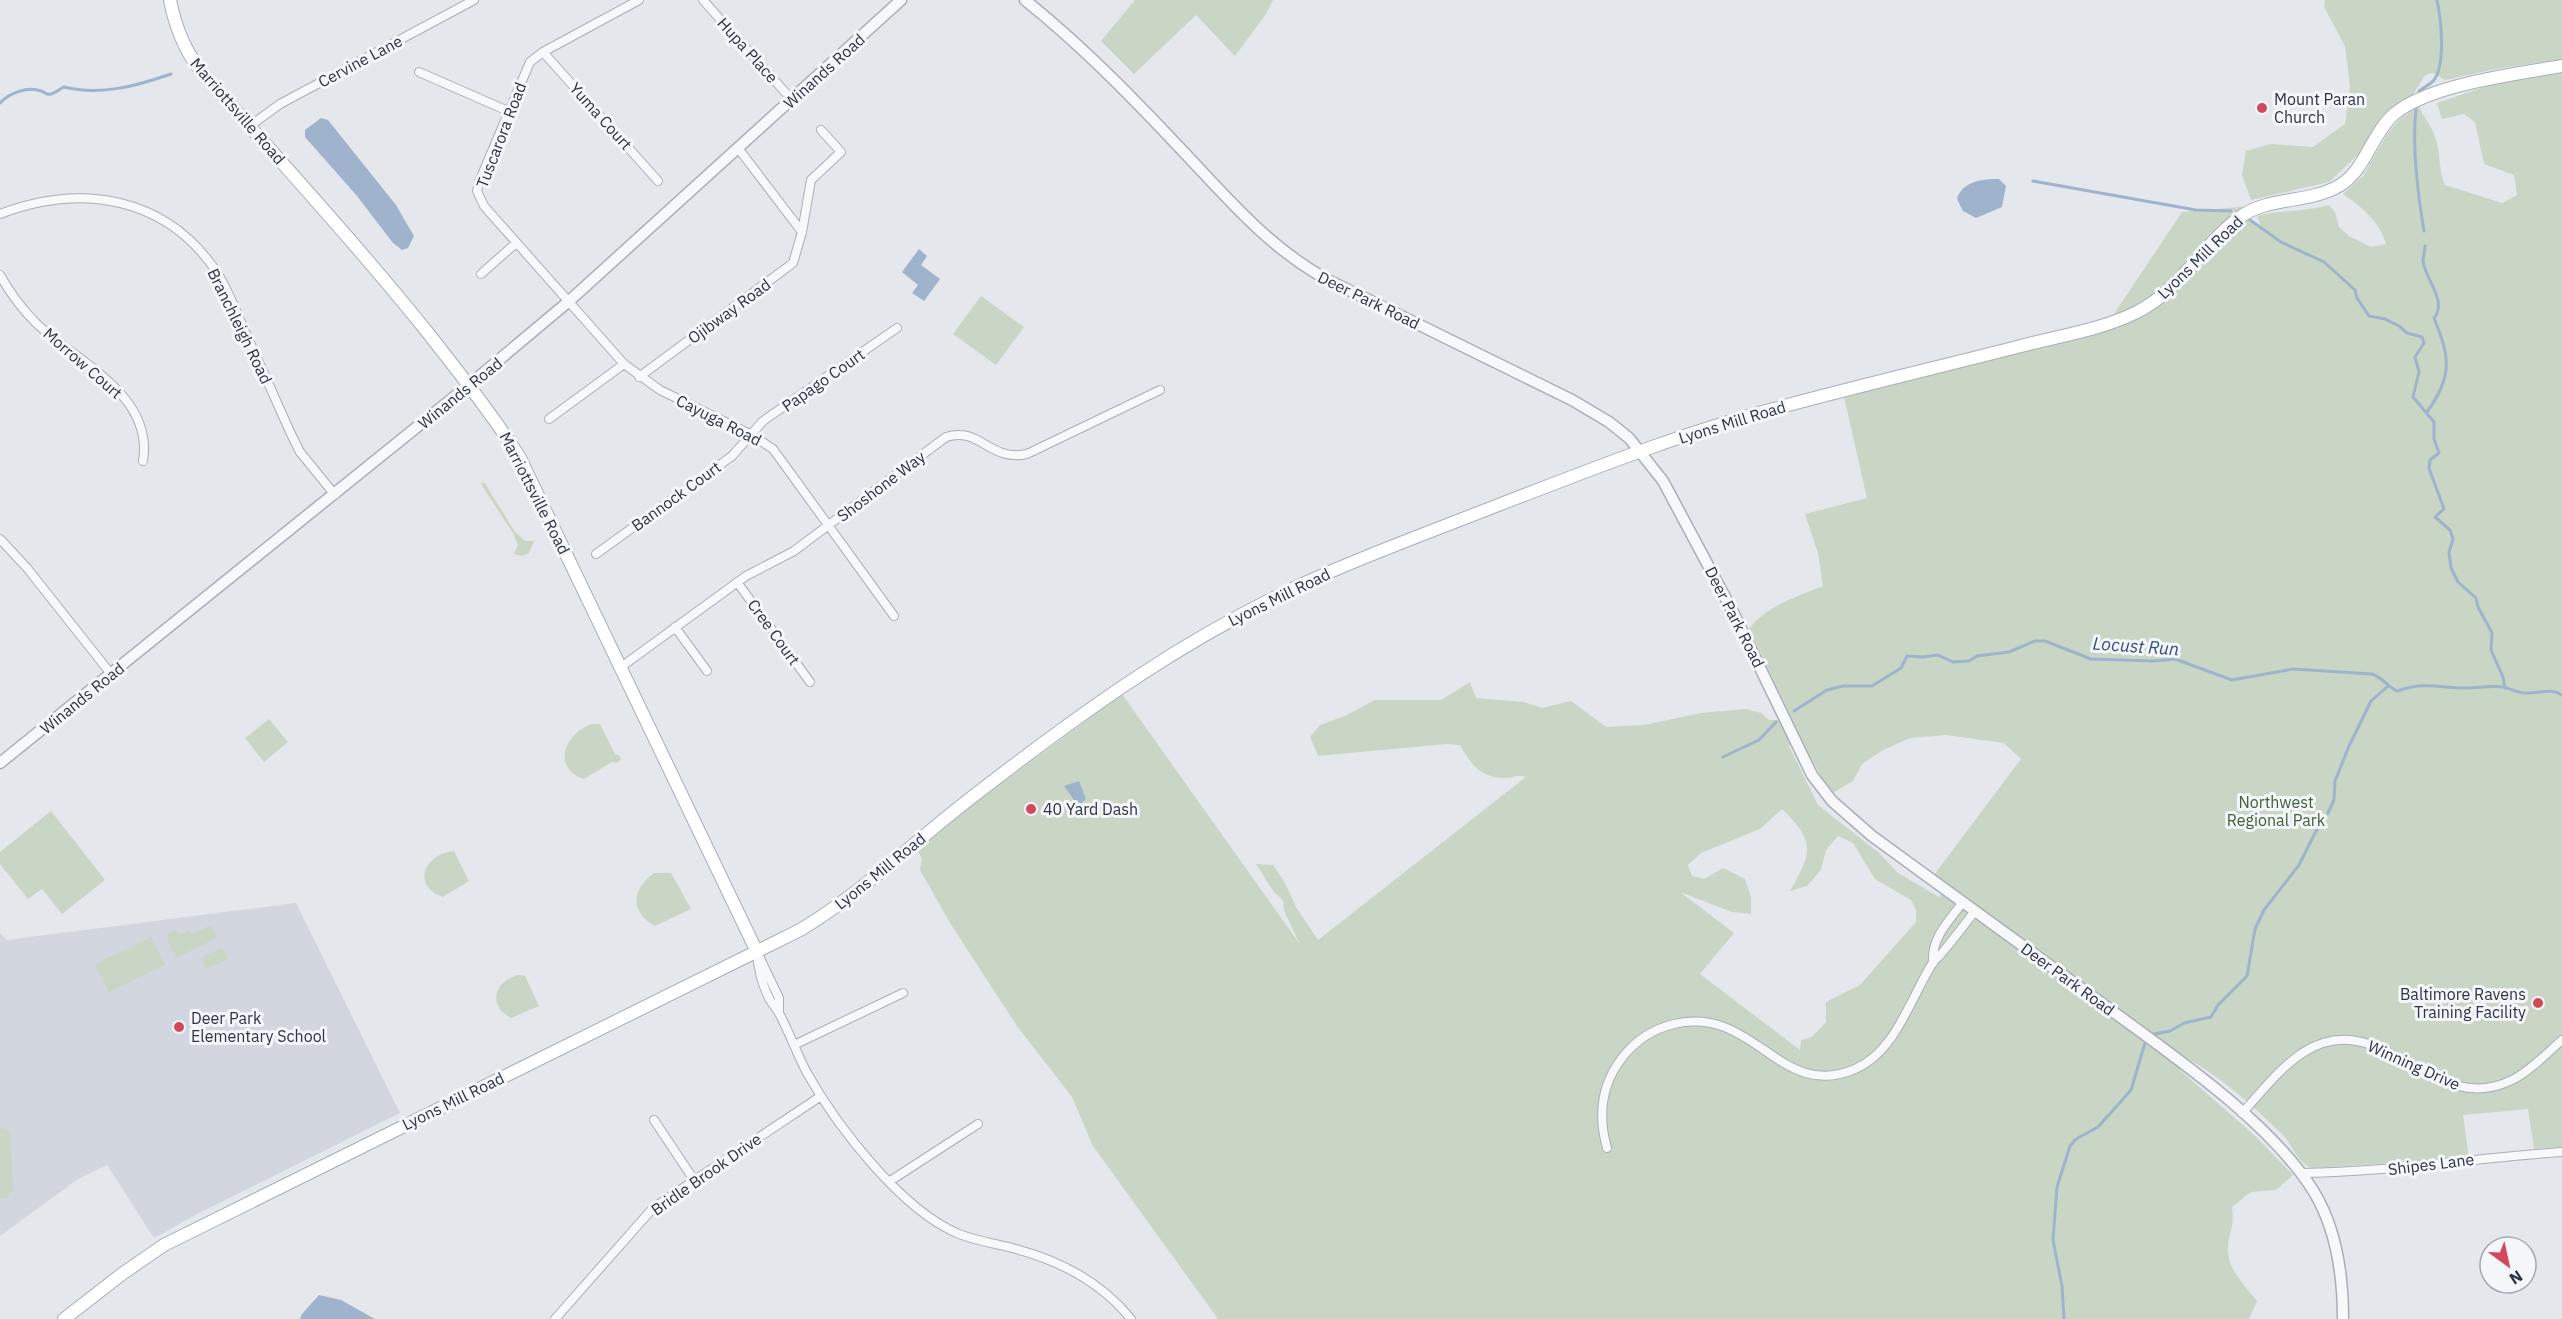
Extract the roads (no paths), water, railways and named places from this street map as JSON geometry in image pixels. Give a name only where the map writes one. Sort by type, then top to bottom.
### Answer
[{"type":"main road","name":"Marriottsville Road","points":[[170,0],[178,34],[186,51],[199,69],[340,226],[499,424],[520,458],[757,952]]},
{"type":"main road","name":"Lyons Mill Road","points":[[64,1319],[164,1245],[800,930],[828,912],[1053,734],[1117,688],[1180,648],[1334,570],[1641,450],[1765,411],[2133,314],[2168,291],[2221,234],[2245,214],[2266,205],[2316,196],[2348,180],[2358,169],[2390,119],[2405,106],[2469,84],[2562,66]]},
{"type":"street","name":"Cervine Lane","points":[[250,126],[280,104],[474,0]]},
{"type":"street","name":"Tuscarora Road","points":[[568,302],[484,206],[477,191],[526,67],[543,52],[639,0]]},
{"type":"street","name":"Hupa Place","points":[[703,0],[792,100]]},
{"type":"street","name":"Winands Road","points":[[0,763],[469,386],[568,302],[901,0]]},
{"type":"street","name":"Deer Park Road","points":[[1025,0],[1093,57],[1255,228],[1294,261],[1578,403],[1609,422],[1641,450],[1663,481],[1685,519],[1800,752],[1825,794],[1854,821],[2153,1042],[2242,1113],[2280,1148],[2301,1173],[2322,1207],[2332,1230],[2339,1263],[2343,1319]]},
{"type":"street","name":"Yuma Court","points":[[543,52],[658,181]]},
{"type":"street","points":[[419,72],[508,111]]},
{"type":"street","name":"Ojibway Road","points":[[639,376],[789,267],[796,257],[811,180],[841,152],[821,130]]},
{"type":"street","points":[[738,148],[802,232]]},
{"type":"street","name":"Branchleigh Road","points":[[0,214],[33,204],[66,198],[110,200],[149,213],[181,233],[195,246],[219,276],[296,444],[335,495]]},
{"type":"street","points":[[481,274],[516,243]]},
{"type":"street","name":"Morrow Court","points":[[0,275],[21,307],[37,324],[120,392],[144,436],[143,461]]},
{"type":"street","name":"Cayuga Road","points":[[568,302],[624,364],[639,376],[680,401],[750,434],[773,449],[894,616]]},
{"type":"street","name":"Papago Court","points":[[750,434],[763,421],[897,328]]},
{"type":"street","points":[[549,419],[624,364]]},
{"type":"street","name":"Shoshone Way","points":[[621,667],[737,582],[784,557],[946,437],[965,435],[1002,455],[1016,457],[1027,454],[1160,390]]},
{"type":"street","name":"Bannock Court","points":[[596,554],[732,456],[750,434]]},
{"type":"street","points":[[1,541],[111,674]]},
{"type":"street","name":"Cree Court","points":[[737,582],[810,682]]},
{"type":"street","points":[[675,627],[707,671]]},
{"type":"street","points":[[1933,963],[1932,951],[1937,938],[1963,902]]},
{"type":"street","points":[[1606,1148],[1601,1120],[1605,1089],[1619,1061],[1643,1037],[1663,1027],[1680,1023],[1712,1022],[1741,1033],[1780,1062],[1797,1071],[1827,1075],[1846,1072],[1865,1063],[1886,1043],[1933,963],[1975,911]]},
{"type":"street","name":"Marriottsville Road","points":[[757,952],[758,969],[770,1001],[779,1013],[821,1096],[847,1132],[890,1181],[922,1212],[958,1233],[1033,1254],[1067,1267],[1106,1293],[1131,1319]]},
{"type":"street","points":[[794,1045],[903,993]]},
{"type":"street","name":"Winning Drive","points":[[2242,1113],[2294,1059],[2324,1043],[2347,1040],[2369,1043],[2454,1086],[2483,1089],[2514,1080],[2562,1040]]},
{"type":"street","name":"Bridle Brook Drive","points":[[555,1319],[636,1224],[653,1208],[821,1096]]},
{"type":"street","points":[[654,1120],[693,1180]]},
{"type":"street","points":[[890,1181],[978,1124]]},
{"type":"street","name":"Shipes Lane","points":[[2301,1173],[2354,1173],[2494,1157],[2562,1152]]},
{"type":"water","points":[[321,118],[328,120],[396,205],[414,236],[408,248],[402,250],[393,243],[357,196],[305,137],[305,130]]},
{"type":"water","points":[[1999,179],[2006,186],[2002,207],[1976,218],[1963,211],[1957,199],[1963,188],[1974,182]]},
{"type":"water","points":[[919,249],[927,256],[921,265],[940,279],[924,301],[912,293],[918,285],[902,272]]},
{"type":"water","points":[[1079,781],[1086,799],[1078,806],[1064,786]]},
{"type":"water","points":[[319,1295],[341,1300],[375,1319],[300,1319]]},
{"type":"waterway","points":[[2419,91],[2434,80],[2440,63],[2441,29],[2437,0]]},
{"type":"waterway","points":[[0,103],[14,93],[30,89],[47,94],[64,87],[78,90],[105,90],[132,86],[171,74]]},
{"type":"waterway","points":[[2416,109],[2415,154],[2424,231]]},
{"type":"waterway","points":[[2033,181],[2196,210],[2231,211]]},
{"type":"waterway","points":[[2250,220],[2281,242],[2324,262],[2355,290],[2357,298],[2369,316],[2385,319],[2407,333],[2422,337],[2424,343],[2415,357],[2419,372],[2413,397],[2434,422],[2434,439],[2439,453],[2430,460],[2429,468],[2444,509],[2435,517],[2450,530],[2453,539],[2449,552],[2451,568],[2458,582],[2476,598],[2478,607],[2492,633],[2491,650],[2503,677],[2505,688]]},
{"type":"waterway","points":[[2425,246],[2423,261],[2437,297],[2438,311],[2434,318],[2446,355],[2445,377],[2427,412]]},
{"type":"waterway","name":"Locust Run","points":[[1794,711],[1827,690],[1843,686],[1872,686],[1901,668],[1907,656],[1938,655],[1953,662],[1969,661],[1977,656],[2009,652],[2035,641],[2045,641],[2091,659],[2154,661],[2175,659],[2232,680],[2293,669],[2372,674],[2397,691],[2424,686],[2466,688],[2494,686],[2523,693],[2549,691],[2562,695]]},
{"type":"waterway","points":[[2154,1034],[2170,1031],[2184,1023],[2211,1017],[2218,1005],[2247,976],[2255,929],[2264,910],[2299,865],[2328,813],[2334,800],[2335,781],[2349,746],[2371,701],[2388,686]]},
{"type":"waterway","name":"Locust Run","points":[[1723,757],[1759,740],[1776,722]]},
{"type":"waterway","points":[[2064,1319],[2062,1286],[2053,1240],[2057,1187],[2070,1146],[2076,1139],[2098,1127],[2131,1090],[2145,1043]]},
{"type":"place","name":"Mount Paran Church","points":[[2262,108]]},
{"type":"place","name":"40 Yard Dash","points":[[1031,809]]},
{"type":"place","name":"Baltimore Ravens Training Facility","points":[[2538,1003]]},
{"type":"place","name":"Deer Park Elementary School","points":[[179,1027]]},
{"type":"park label","name":"Northwest Regional Park","points":[[2276,811]]}]
